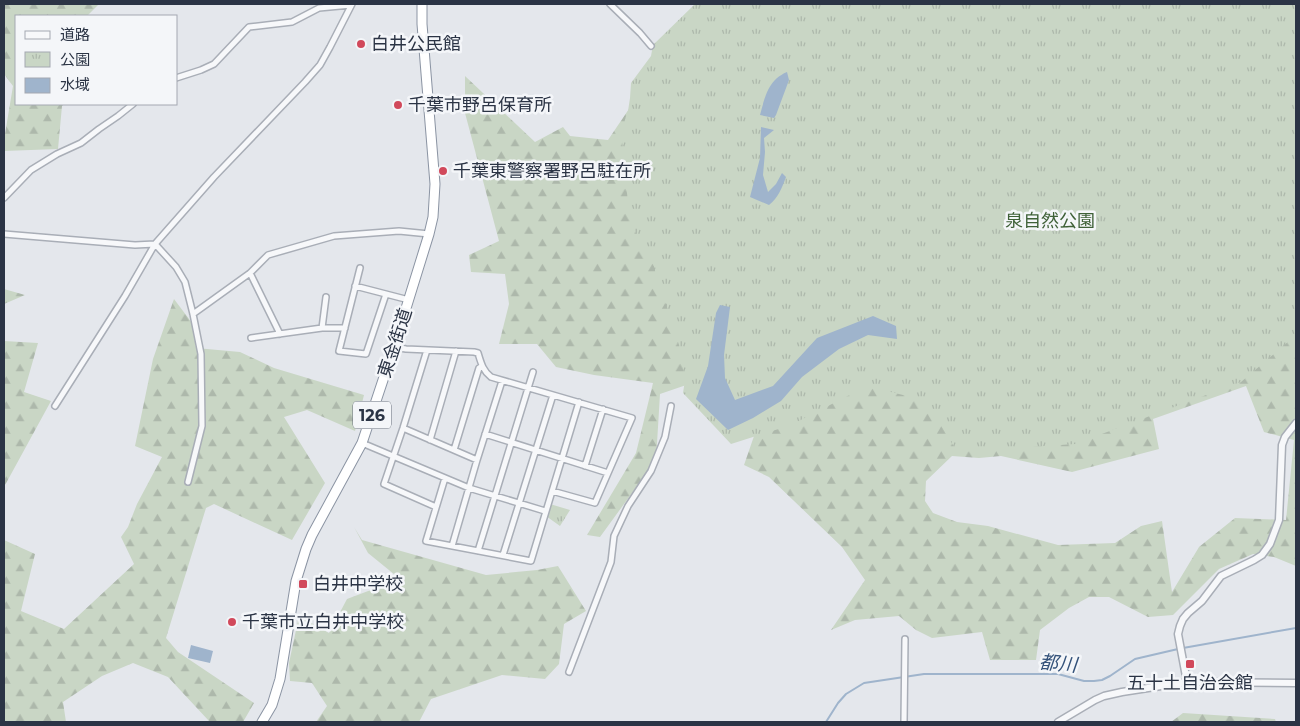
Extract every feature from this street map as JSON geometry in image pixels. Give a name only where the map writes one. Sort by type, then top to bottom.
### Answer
[{"type":"highway","name":"東金街道","points":[[262,722],[272,705],[280,680],[296,581],[306,549],[362,443],[430,234],[435,184],[422,4]]},
{"type":"street","points":[[178,77],[214,64],[249,27],[292,22],[319,8],[352,4]]},
{"type":"street","points":[[54,406],[125,296],[155,244],[214,177],[320,65],[352,4]]},
{"type":"street","points":[[610,4],[651,46]]},
{"type":"street","points":[[4,198],[31,170],[57,154],[81,143],[132,105]]},
{"type":"street","points":[[193,314],[250,274],[268,255],[334,236],[400,231],[430,234]]},
{"type":"street","points":[[4,234],[135,245],[155,244]]},
{"type":"street","points":[[155,244],[176,267],[185,282],[201,354],[202,426],[188,482]]},
{"type":"street","points":[[360,268],[339,351],[366,354],[386,294]]},
{"type":"street","points":[[250,274],[280,334]]},
{"type":"street","points":[[355,286],[409,300]]},
{"type":"street","points":[[322,328],[326,297]]},
{"type":"street","points":[[251,338],[322,328],[345,328]]},
{"type":"street","points":[[394,347],[478,353],[486,374],[491,377],[632,418],[595,503],[552,491]]},
{"type":"street","points":[[427,350],[384,484],[436,507]]},
{"type":"street","points":[[430,440],[456,351]]},
{"type":"street","points":[[454,450],[479,368],[482,366]]},
{"type":"street","points":[[478,551],[533,372]]},
{"type":"street","points":[[452,546],[502,381]]},
{"type":"street","points":[[503,556],[553,395]]},
{"type":"street","points":[[445,478],[426,541],[531,561],[579,402]]},
{"type":"street","points":[[570,672],[610,562],[614,536],[628,506],[651,471],[665,437],[671,406]]},
{"type":"street","points":[[585,466],[603,409]]},
{"type":"street","points":[[1187,682],[1178,634],[1183,619],[1202,601],[1220,576],[1254,560],[1270,544],[1279,520],[1282,445],[1296,423]]},
{"type":"street","points":[[403,428],[477,460]]},
{"type":"street","points":[[485,434],[608,473]]},
{"type":"street","points":[[362,443],[469,488],[545,510]]},
{"type":"street","points":[[904,722],[905,639]]},
{"type":"street","points":[[1058,722],[1104,696],[1187,682],[1296,683]]},
{"type":"green space","points":[[4,4],[99,4],[88,15],[15,15],[15,105],[63,105],[58,149],[4,151],[4,140],[13,86],[4,74]]},
{"type":"green space","name":"泉自然公園","points":[[695,4],[1296,4],[1296,335],[1241,382],[1075,444],[957,452],[927,401],[867,386],[791,425],[731,444],[683,393],[685,380],[683,362],[668,310],[658,284],[653,262],[633,228],[629,214],[621,129],[628,111],[631,83],[651,56],[653,45]]},
{"type":"green space","points":[[1296,4],[1296,566],[1274,557],[1253,554],[1219,569],[1173,615],[1148,617],[1109,597],[1089,597],[1069,608],[1040,630],[1036,660],[990,660],[982,632],[932,638],[916,630],[899,616],[855,620],[831,630],[865,580],[842,547],[769,477],[744,465],[762,413]],"holes":[[[1246,386],[1264,432],[1294,440],[1286,520],[1235,518],[1199,547],[1172,592],[1162,521],[1141,526],[1115,543],[1058,545],[988,526],[957,522],[933,513],[925,501],[926,481],[952,456],[979,458],[1001,456],[1072,472],[1159,449],[1153,419]]]},
{"type":"green space","points":[[691,17],[698,381],[660,394],[656,460],[600,537],[587,535],[636,453],[653,383],[594,375],[556,367],[537,344],[499,344],[509,304],[505,274],[471,272],[469,255],[499,241],[465,113],[465,76],[535,142],[563,127],[570,136],[608,140]]},
{"type":"green space","points":[[4,289],[25,295],[4,304]]},
{"type":"green space","points":[[174,299],[192,323],[196,348],[240,352],[274,368],[364,395],[355,431],[307,410],[284,417],[325,483],[292,540],[214,504],[206,508],[166,638],[178,652],[254,703],[243,722],[209,721],[168,677],[133,663],[102,676],[63,702],[66,722],[4,722],[4,540],[35,554],[21,611],[64,629],[134,564],[121,537],[128,527],[137,504],[162,457],[135,446],[153,359]]},
{"type":"green space","points":[[4,341],[38,343],[24,392],[51,401],[4,487]]},
{"type":"green space","points":[[550,504],[570,510],[560,526],[546,516]]},
{"type":"green space","points":[[354,527],[362,540],[486,575],[558,566],[586,611],[564,624],[559,664],[545,679],[502,675],[431,699],[419,722],[316,722],[327,706],[312,683],[290,681],[289,663],[299,616],[329,633],[347,599],[400,579],[368,553]]},
{"type":"green space","points":[[1183,713],[1275,719],[1276,722],[1171,722]]},
{"type":"water","points":[[787,72],[789,80],[776,115],[774,118],[760,115],[771,84]]},
{"type":"water","points":[[761,127],[774,130],[764,138],[763,175],[768,192],[776,184],[782,173],[786,177],[777,196],[769,205],[750,197],[760,158]]},
{"type":"water","points":[[720,305],[730,307],[724,355],[725,378],[735,400],[773,386],[817,338],[873,316],[896,326],[897,339],[868,335],[839,349],[802,377],[781,401],[728,430],[696,399],[708,366],[716,313]]},
{"type":"water","points":[[191,645],[213,651],[210,663],[188,658]]},
{"type":"waterway","name":"都川","points":[[1183,648],[1296,628]]},
{"type":"waterway","name":"都川","points":[[826,722],[846,694],[864,683],[924,674],[1058,674],[1084,681],[1094,681],[1110,676],[1135,659],[1178,649]]},
{"type":"place","name":"白井公民館","points":[[361,44]]},
{"type":"place","name":"千葉市野呂保育所","points":[[398,105]]},
{"type":"place","name":"千葉東警察署野呂駐在所","points":[[443,171]]},
{"type":"place","name":"白井中学校","points":[[303,584]]},
{"type":"place","name":"千葉市立白井中学校","points":[[232,622]]},
{"type":"place","name":"五十土自治会館","points":[[1190,664]]}]
